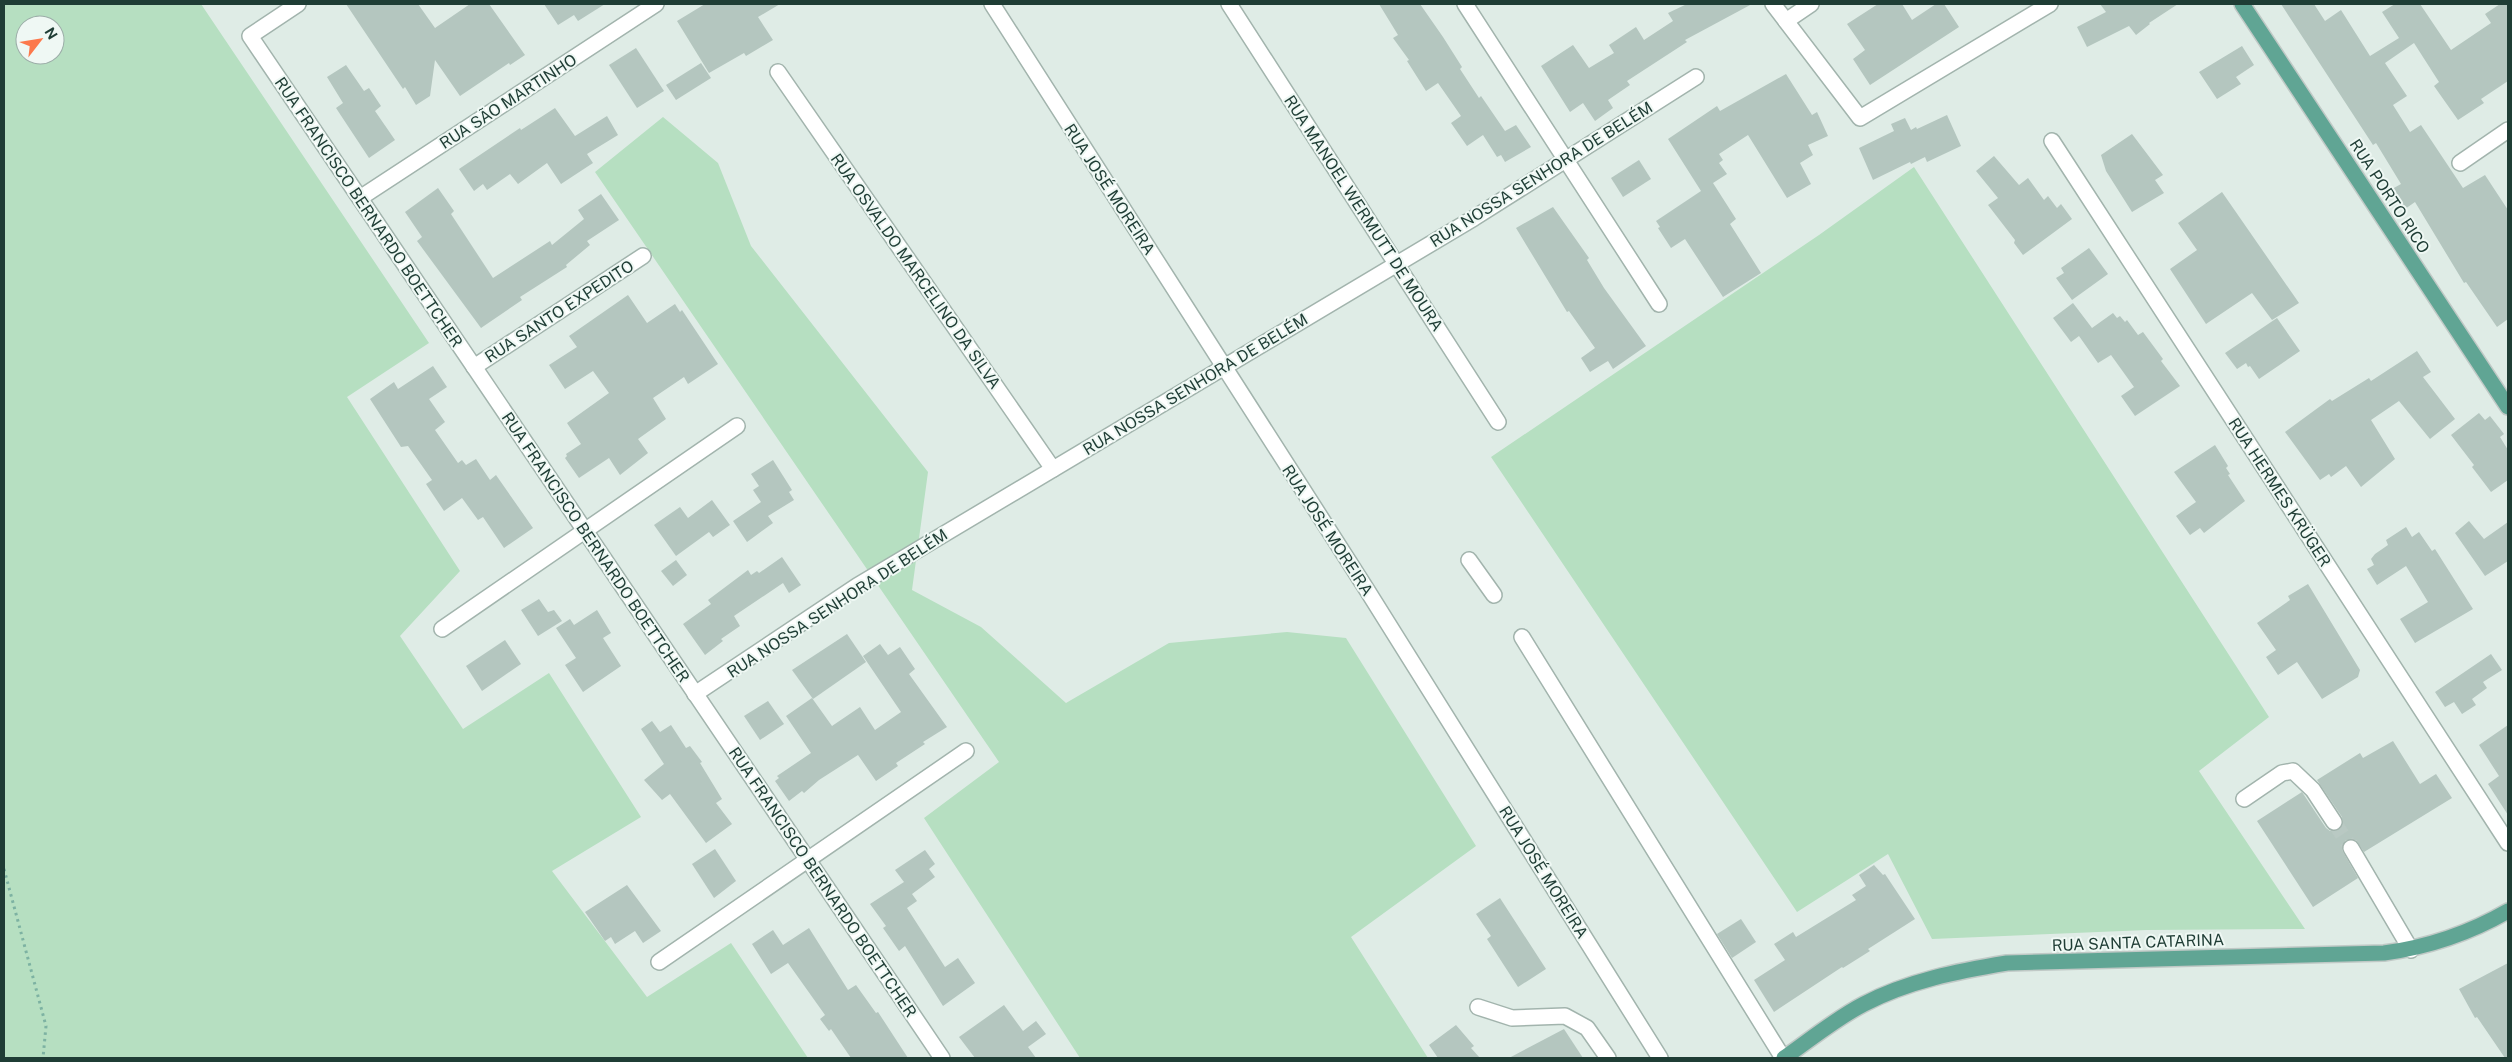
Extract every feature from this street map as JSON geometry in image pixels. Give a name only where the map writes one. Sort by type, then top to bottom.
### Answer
[{"type":"main road","name":"RUA PORTO RICO","points":[[2242,4],[2508,407]]},
{"type":"main road","name":"RUA SANTA CATARINA","points":[[1784,1058],[1863,1005],[1894,990],[1963,970],[2007,963],[2384,953],[2411,950],[2460,935],[2508,911]]},
{"type":"street","name":"RUA FRANCISCO BERNARDO BOETTCHER","points":[[298,4],[250,36],[942,1058]]},
{"type":"street","name":"RUA SÃO MARTINHO","points":[[360,198],[656,4]]},
{"type":"street","name":"RUA JOSÉ MOREIRA","points":[[992,4],[1362,582],[1660,1058]]},
{"type":"street","name":"RUA MANOEL WERMUTT DE MOURA","points":[[1229,4],[1498,422]]},
{"type":"street","points":[[1465,4],[1659,304]]},
{"type":"street","points":[[1773,4],[1860,118],[2050,4]]},
{"type":"street","points":[[1786,21],[1811,4]]},
{"type":"street","name":"RUA OSVALDO MARCELINO DA SILVA","points":[[778,72],[1053,469]]},
{"type":"street","name":"RUA NOSSA SENHORA DE BELÉM","points":[[695,694],[857,586],[1396,264],[1566,160],[1696,77]]},
{"type":"street","points":[[2460,163],[2508,130]]},
{"type":"street","name":"RUA HERMES KRÜGER","points":[[2052,141],[2508,843]]},
{"type":"street","name":"RUA SANTO EXPEDITO","points":[[474,367],[643,256]]},
{"type":"street","points":[[442,629],[737,426]]},
{"type":"street","points":[[1470,560],[1494,595]]},
{"type":"street","points":[[1522,637],[1784,1058]]},
{"type":"street","points":[[659,962],[966,751]]},
{"type":"street","points":[[2244,799],[2282,773],[2293,771],[2313,790],[2334,822]]},
{"type":"street","points":[[2351,848],[2411,950]]},
{"type":"street","points":[[1478,1007],[1512,1018],[1565,1016],[1587,1028],[1608,1058]]},
{"type":"path","points":[[4,869],[46,1026],[44,1058]]},
{"type":"green space","points":[[4,4],[201,4],[429,343],[347,397],[460,571],[400,636],[463,729],[549,673],[641,817],[552,871],[647,997],[731,943],[808,1058],[4,1058]]},
{"type":"green space","points":[[663,117],[718,163],[751,246],[928,472],[912,590],[981,627],[1066,703],[1169,643],[1287,632],[1346,638],[1476,846],[1351,937],[1428,1058],[1080,1058],[924,818],[999,762],[595,172]]},
{"type":"green space","points":[[1914,167],[2269,717],[2199,771],[2305,929],[2147,930],[1932,939],[1888,854],[1797,912],[1491,457],[1819,235]]},
{"type":"building","points":[[346,4],[418,4],[435,28],[470,4],[489,4],[525,55],[510,65],[509,63],[460,96],[435,60],[430,96],[416,105],[405,87],[403,89]]},
{"type":"building","points":[[544,4],[605,4],[578,21],[574,15],[558,25]]},
{"type":"building","points":[[705,4],[780,4],[758,17],[773,40],[746,56],[744,53],[709,73],[677,21]]},
{"type":"building","points":[[1379,4],[1420,4],[1462,67],[1460,69],[1479,98],[1481,96],[1505,131],[1516,125],[1531,147],[1505,162],[1501,155],[1497,157],[1483,135],[1467,146],[1451,123],[1461,116],[1438,83],[1426,91],[1407,61],[1409,60],[1393,38],[1398,35]]},
{"type":"building","points":[[1687,4],[1752,4],[1685,40],[1687,42],[1627,81],[1630,85],[1608,100],[1613,108],[1595,121],[1583,103],[1570,112],[1541,66],[1573,45],[1589,68],[1614,53],[1609,45],[1636,27],[1644,40],[1673,21],[1668,13]]},
{"type":"building","points":[[1878,4],[1902,4],[1912,20],[1936,4],[1944,4],[1959,27],[1870,85],[1853,59],[1865,50],[1847,24]]},
{"type":"building","points":[[2100,4],[2178,4],[2149,23],[2136,35],[2129,26],[2087,47],[2077,27],[2106,12]]},
{"type":"building","points":[[2281,4],[2314,4],[2325,21],[2341,10],[2370,56],[2399,38],[2382,12],[2395,4],[2420,4],[2451,50],[2491,23],[2485,14],[2500,4],[2508,4],[2508,81],[2481,99],[2484,103],[2458,120],[2434,86],[2439,82],[2414,43],[2385,63],[2407,96],[2393,105],[2410,132],[2421,125],[2463,188],[2485,175],[2508,210],[2508,319],[2497,327],[2466,282],[2464,283],[2415,202],[2405,209],[2392,189],[2401,184],[2376,143],[2373,145]]},
{"type":"building","points":[[2242,46],[2254,65],[2236,77],[2241,84],[2217,99],[2199,72]]},
{"type":"building","points":[[636,48],[664,91],[637,108],[609,65]]},
{"type":"building","points":[[701,63],[711,78],[676,100],[666,85]]},
{"type":"building","points":[[346,65],[364,91],[369,88],[381,106],[375,111],[395,140],[369,158],[336,108],[343,103],[327,77]]},
{"type":"building","points":[[1786,74],[1812,115],[1817,112],[1828,136],[1808,145],[1813,155],[1800,163],[1811,184],[1787,198],[1748,135],[1719,154],[1723,160],[1719,163],[1727,174],[1713,183],[1736,219],[1730,224],[1761,273],[1723,297],[1685,239],[1671,248],[1658,228],[1660,227],[1656,221],[1701,191],[1668,139],[1717,106],[1720,111]]},
{"type":"building","points":[[555,108],[575,136],[607,116],[618,135],[587,154],[593,163],[561,184],[547,163],[518,184],[510,174],[487,190],[483,184],[474,191],[459,169],[520,128],[521,130]]},
{"type":"building","points":[[1947,115],[1961,146],[1927,162],[1925,157],[1911,164],[1910,162],[1873,180],[1859,148],[1894,131],[1891,124],[1905,118],[1911,130]]},
{"type":"building","points":[[2132,134],[2163,175],[2155,180],[2164,193],[2132,212],[2106,171],[2101,155]]},
{"type":"building","points":[[1994,156],[2019,185],[2028,178],[2044,200],[2048,196],[2057,208],[2061,204],[2072,219],[2023,255],[2014,243],[2015,240],[1988,205],[1998,198],[1976,171]]},
{"type":"building","points":[[1639,160],[1651,179],[1623,197],[1611,178]]},
{"type":"building","points":[[438,188],[454,211],[451,214],[493,278],[550,241],[552,245],[584,219],[578,210],[601,194],[619,220],[587,241],[590,245],[566,265],[567,267],[520,297],[522,300],[481,328],[417,241],[422,237],[405,212]]},
{"type":"building","points":[[2222,192],[2299,303],[2272,320],[2252,293],[2206,324],[2170,269],[2197,250],[2178,223]]},
{"type":"building","points":[[1553,207],[1589,258],[1587,260],[1604,288],[1646,346],[1613,369],[1608,361],[1590,372],[1581,358],[1595,348],[1569,311],[1567,312],[1516,228]]},
{"type":"building","points":[[2089,248],[2108,274],[2072,300],[2056,278],[2064,273],[2061,268]]},
{"type":"building","points":[[628,295],[647,323],[675,304],[680,312],[682,310],[718,364],[688,384],[684,377],[653,398],[666,419],[638,439],[648,453],[620,475],[609,458],[579,478],[565,458],[566,454],[581,444],[567,423],[609,393],[593,371],[565,389],[549,365],[577,347],[569,336]]},
{"type":"building","points":[[2073,303],[2092,328],[2113,313],[2117,318],[2120,316],[2125,322],[2127,320],[2138,335],[2143,332],[2163,359],[2161,361],[2180,386],[2135,416],[2121,396],[2134,387],[2111,355],[2098,363],[2079,336],[2071,342],[2053,318]]},
{"type":"building","points":[[2277,318],[2300,351],[2259,379],[2246,363],[2237,369],[2225,353]]},
{"type":"building","points":[[2417,351],[2431,372],[2423,377],[2455,419],[2430,439],[2399,401],[2371,420],[2395,459],[2361,487],[2346,466],[2331,477],[2329,474],[2320,480],[2285,432],[2330,399],[2332,401],[2369,378],[2371,381]]},
{"type":"building","points":[[433,366],[447,387],[429,399],[445,422],[435,430],[458,463],[462,460],[466,465],[476,459],[490,480],[496,475],[533,528],[504,548],[483,517],[478,520],[462,498],[444,511],[426,484],[432,480],[408,446],[401,447],[370,399],[394,382],[398,389]]},
{"type":"building","points":[[2479,413],[2485,420],[2490,416],[2504,434],[2500,437],[2508,450],[2508,480],[2491,492],[2472,467],[2474,465],[2451,435]]},
{"type":"building","points":[[2215,445],[2228,466],[2226,468],[2230,474],[2228,475],[2245,501],[2204,533],[2200,528],[2190,535],[2176,516],[2196,502],[2174,472]]},
{"type":"building","points":[[773,460],[792,490],[789,492],[794,500],[768,516],[773,523],[747,542],[733,521],[761,502],[753,490],[759,486],[751,474]]},
{"type":"building","points":[[712,500],[730,525],[713,537],[709,532],[676,556],[654,525],[680,507],[688,518]]},
{"type":"building","points":[[2469,521],[2484,539],[2508,522],[2508,561],[2485,576],[2455,533]]},
{"type":"building","points":[[2406,527],[2412,537],[2419,532],[2432,551],[2435,549],[2473,609],[2415,643],[2400,619],[2428,602],[2406,566],[2377,585],[2367,569],[2374,565],[2371,559],[2375,554],[2388,545],[2386,540]]},
{"type":"building","points":[[782,557],[801,585],[789,593],[783,583],[734,616],[740,626],[721,639],[723,641],[705,655],[683,624],[711,604],[708,600],[748,570],[751,575],[757,571],[759,573]]},
{"type":"building","points":[[676,560],[687,575],[673,586],[661,571]]},
{"type":"building","points":[[2308,584],[2360,670],[2358,677],[2322,699],[2297,662],[2278,675],[2266,657],[2276,650],[2257,623],[2290,600],[2288,596]]},
{"type":"building","points":[[539,599],[548,612],[554,610],[562,621],[538,636],[521,610]]},
{"type":"building","points":[[597,610],[611,633],[603,638],[621,666],[583,692],[565,665],[576,658],[556,628],[570,619],[574,625]]},
{"type":"building","points":[[847,634],[866,662],[813,699],[792,670]]},
{"type":"building","points":[[505,640],[521,664],[482,691],[466,666]]},
{"type":"building","points":[[880,644],[888,655],[900,647],[915,669],[909,674],[947,727],[923,742],[925,744],[896,763],[898,766],[876,781],[858,755],[819,780],[804,793],[802,791],[789,801],[775,781],[779,778],[777,776],[811,753],[786,716],[812,698],[832,726],[860,707],[875,730],[901,712],[863,656]]},
{"type":"building","points":[[2491,654],[2502,670],[2483,682],[2487,688],[2472,699],[2476,705],[2462,714],[2454,702],[2445,707],[2435,692]]},
{"type":"building","points":[[768,701],[784,724],[760,740],[744,716]]},
{"type":"building","points":[[652,721],[660,732],[671,725],[686,748],[690,746],[702,762],[700,763],[722,799],[716,803],[732,824],[706,843],[670,794],[662,800],[644,780],[664,764],[641,729]]},
{"type":"building","points":[[2508,725],[2508,815],[2488,784],[2499,776],[2479,745]]},
{"type":"building","points":[[2393,741],[2420,784],[2436,774],[2452,798],[2364,852],[2356,840],[2346,840],[2342,848],[2343,852],[2358,878],[2313,907],[2257,821],[2302,792],[2326,828],[2330,831],[2339,830],[2343,826],[2342,817],[2317,780],[2360,753],[2363,758]]},
{"type":"building","points":[[715,849],[736,881],[714,898],[692,864]]},
{"type":"building","points":[[925,850],[935,864],[929,869],[935,877],[912,894],[917,901],[907,908],[945,967],[958,958],[975,983],[943,1006],[905,946],[899,951],[883,928],[886,926],[870,904],[904,882],[895,870]]},
{"type":"building","points":[[1874,865],[1883,875],[1885,874],[1915,919],[1868,949],[1870,951],[1842,967],[1774,1012],[1754,980],[1785,960],[1774,944],[1793,932],[1796,937],[1856,900],[1852,895],[1866,886],[1859,875]]},
{"type":"building","points":[[627,885],[661,931],[643,943],[635,931],[615,944],[611,937],[605,941],[585,912]]},
{"type":"building","points":[[1500,898],[1546,969],[1518,987],[1487,939],[1491,936],[1476,914]]},
{"type":"building","points":[[1741,919],[1756,942],[1732,958],[1717,934]]},
{"type":"building","points":[[809,928],[848,990],[856,985],[876,1013],[878,1012],[908,1058],[851,1058],[831,1029],[829,1031],[820,1019],[825,1015],[788,963],[771,974],[752,944],[773,930],[783,945]]},
{"type":"building","points":[[2508,963],[2508,1058],[2505,1058],[2477,1017],[2475,1018],[2459,989]]},
{"type":"building","points":[[1004,1005],[1023,1031],[1036,1021],[1046,1034],[1028,1047],[1036,1058],[975,1058],[959,1037]]},
{"type":"building","points":[[1456,1025],[1474,1046],[1471,1048],[1480,1058],[1438,1058],[1429,1045]]},
{"type":"building","points":[[1564,1029],[1583,1058],[1509,1058]]},
{"type":"tunnel","points":[[2334,822],[2351,848]]}]
